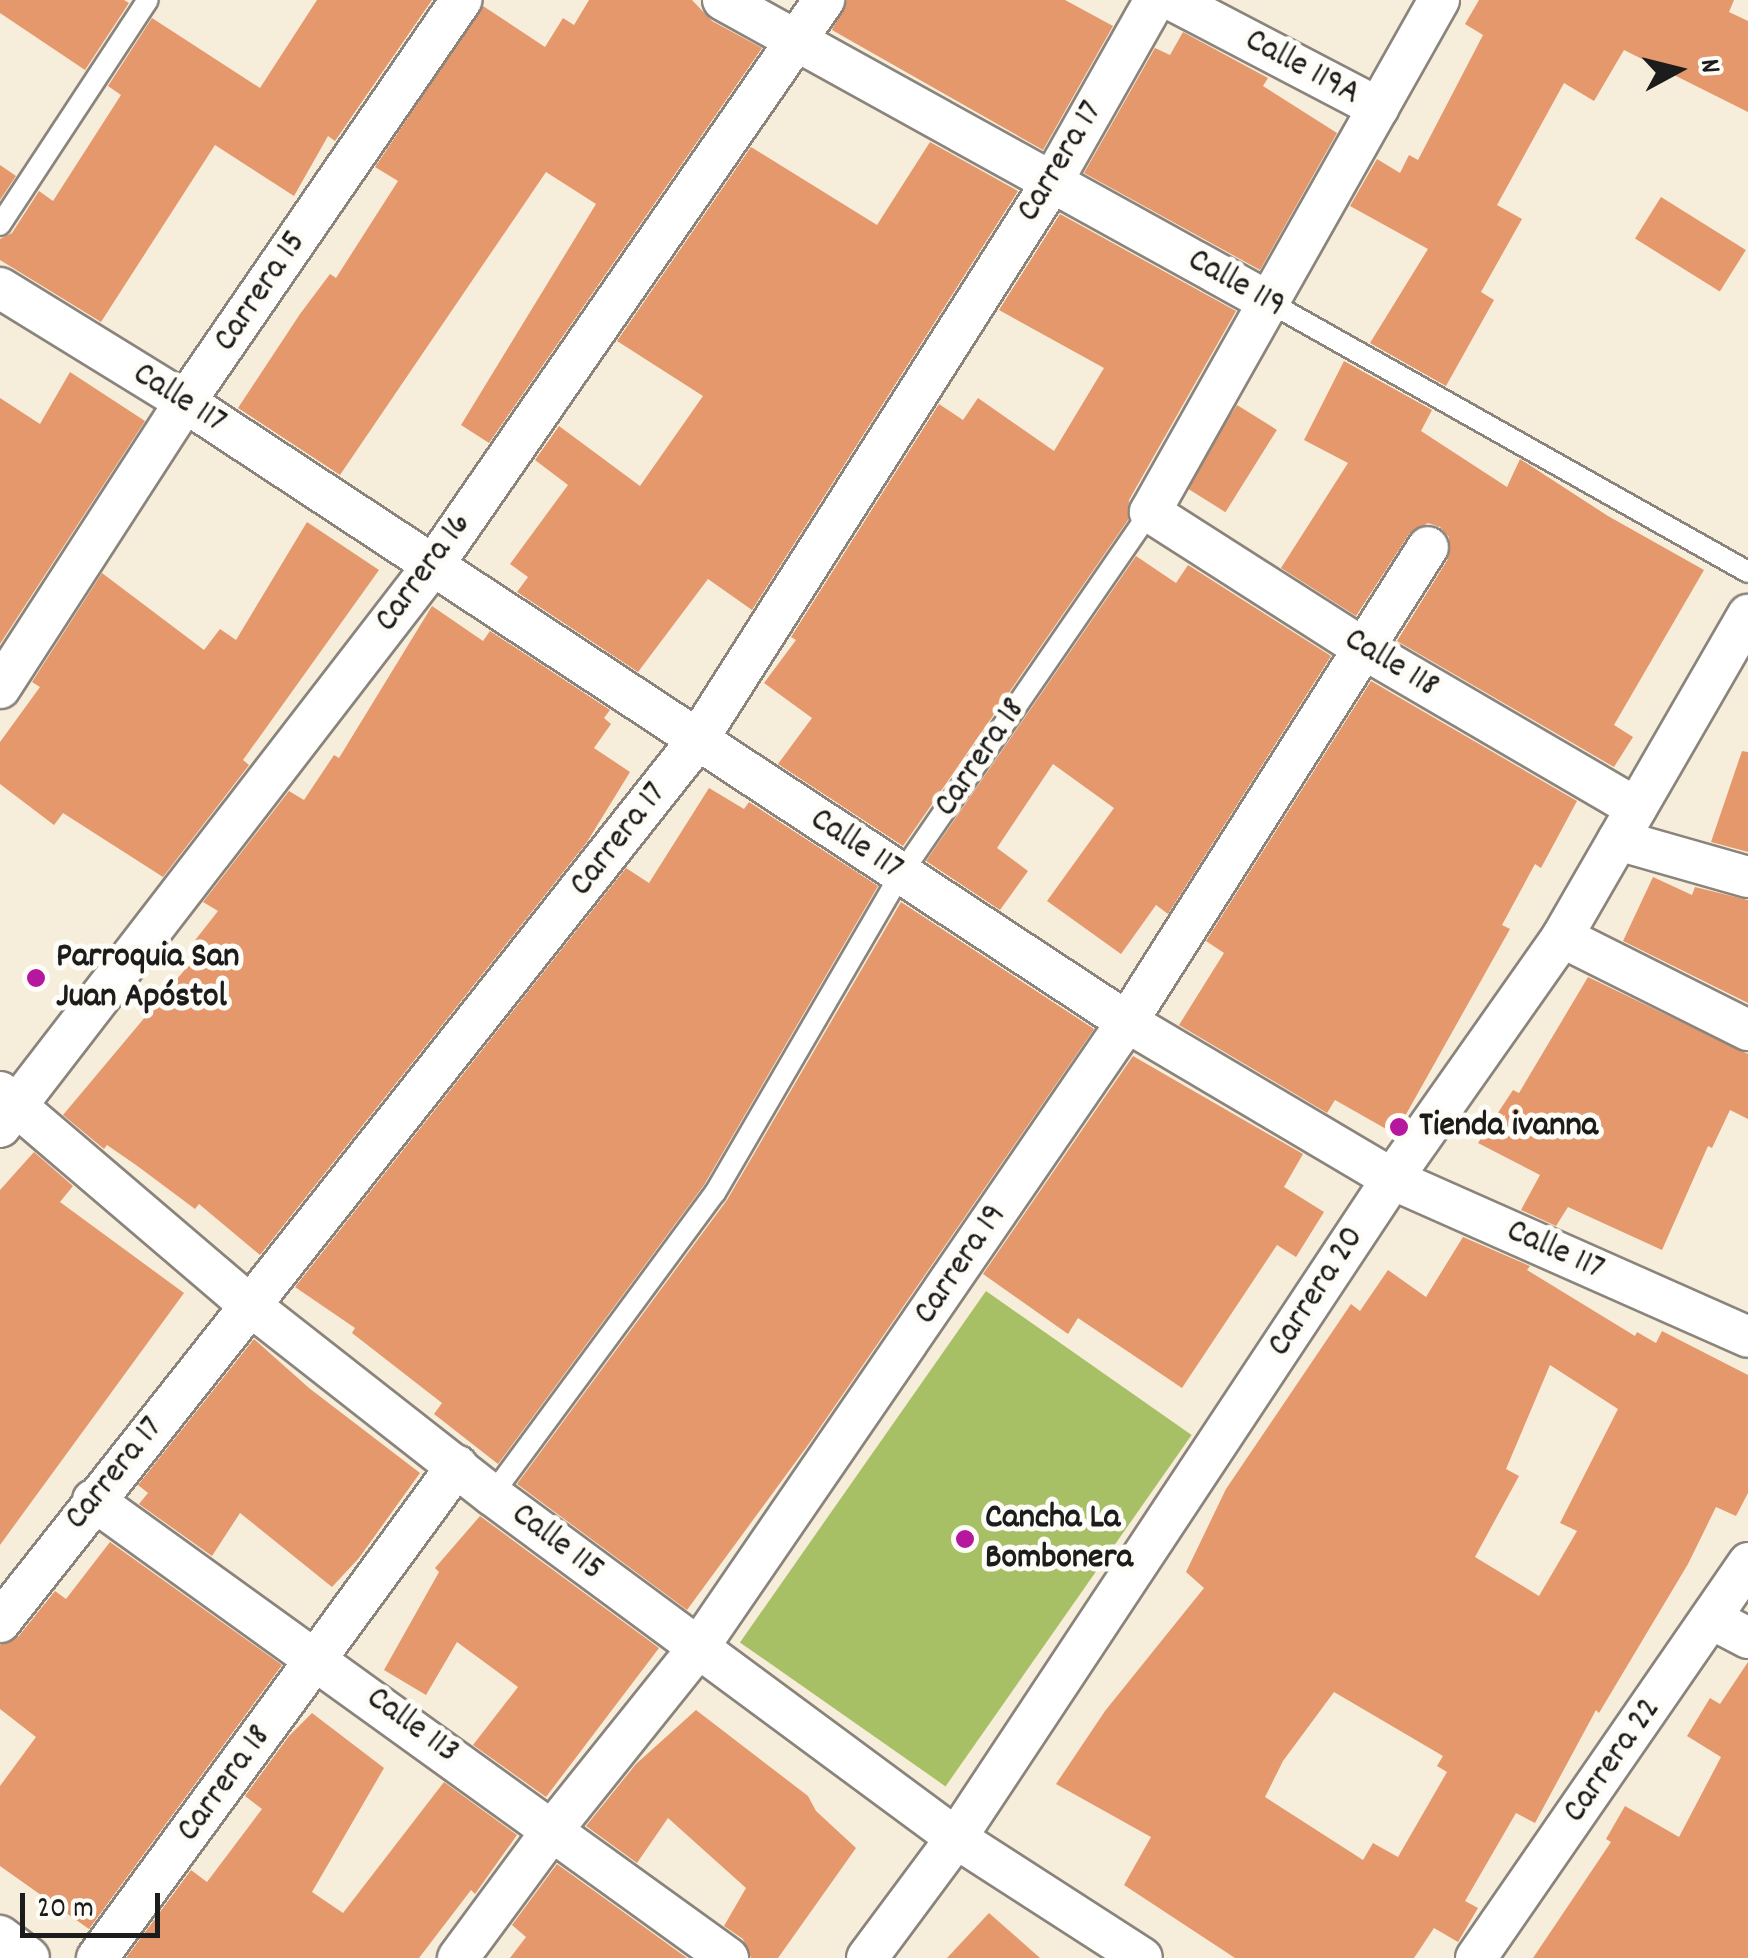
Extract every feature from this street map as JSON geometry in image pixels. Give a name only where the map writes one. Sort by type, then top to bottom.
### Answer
[{"type":"street","name":"Carrera 15","points":[[0,688],[186,402],[461,0]]},
{"type":"street","name":"Calle 119","points":[[723,0],[1267,301]]},
{"type":"street","name":"Carrera 16","points":[[6,1108],[434,564],[824,0]]},
{"type":"street","name":"Carrera 17","points":[[0,1622],[696,742],[1052,182],[1155,0]]},
{"type":"street","name":"Calle 119A","points":[[1172,0],[1379,108]]},
{"type":"street","name":"Carrera 18","points":[[1150,512],[1439,0]]},
{"type":"street","name":"Calle 117","points":[[0,288],[186,402],[696,742],[1128,1022],[1392,1178],[1748,1337]]},
{"type":"street","name":"Calle 118","points":[[1150,512],[1627,824],[1748,877]]},
{"type":"street","name":"Carrera 19","points":[[458,1958],[554,1828],[698,1648],[1128,1022],[1428,547]]},
{"type":"street","name":"Carrera 20","points":[[867,1958],[956,1838],[1392,1178],[1562,937],[1748,616]]},
{"type":"street","points":[[1562,937],[1748,1030]]},
{"type":"street","name":"Calle 115","points":[[6,1108],[492,1495],[956,1838],[1142,1958]]},
{"type":"street","name":"Carrera 18","points":[[97,1958],[457,1466]]},
{"type":"street","name":"Calle 113","points":[[93,1500],[554,1828],[728,1958]]},
{"type":"street","name":"Carrera 22","points":[[1476,1958],[1748,1563]]},
{"type":"street","points":[[1712,1618],[1748,1638]]},
{"type":"street","points":[[0,1936],[29,1958]]},
{"type":"lane","points":[[0,226],[148,0]]},
{"type":"lane","name":"Calle 119","points":[[1267,301],[1748,572]]},
{"type":"lane","name":"Carrera 18","points":[[492,1495],[715,1192],[902,874],[1150,512]]},
{"type":"green space","name":"Cancha La Bombonera","points":[[986,1291],[1192,1435],[946,1786],[740,1642]]},
{"type":"building","points":[[0,0],[129,3],[85,70],[0,13]]},
{"type":"building","points":[[317,0],[432,0],[335,141],[328,136],[294,196],[215,145],[101,322],[0,260],[0,239],[12,233],[39,191],[53,201],[121,95],[108,86],[152,18],[260,88]]},
{"type":"building","points":[[589,0],[692,0],[712,21],[762,48],[489,443],[461,425],[596,204],[546,172],[340,475],[238,408],[330,274],[336,278],[398,181],[375,167],[483,6],[545,47],[563,18],[574,25]]},
{"type":"building","points":[[847,0],[1065,0],[1113,26],[1043,150],[832,30]]},
{"type":"building","points":[[1479,0],[1734,0],[1729,12],[1748,21],[1748,112],[1624,50],[1594,101],[1564,83],[1497,205],[1522,219],[1481,292],[1494,300],[1446,386],[1370,343],[1428,249],[1350,206],[1377,159],[1400,173],[1409,155],[1418,160],[1483,35],[1465,24]]},
{"type":"building","points":[[1183,32],[1268,78],[1263,86],[1337,133],[1260,270],[1084,173],[1155,48],[1170,55]]},
{"type":"building","points":[[930,142],[1018,191],[752,610],[708,579],[638,672],[517,592],[528,577],[510,564],[568,485],[535,460],[559,426],[640,486],[703,396],[617,341],[751,147],[877,225]]},
{"type":"building","points":[[0,165],[16,176],[0,200]]},
{"type":"building","points":[[1661,197],[1746,250],[1720,292],[1635,239]]},
{"type":"building","points":[[1060,214],[1236,311],[1129,500],[1128,520],[903,846],[778,764],[812,718],[764,683],[796,640],[791,637],[939,404],[963,420],[978,398],[1054,451],[1104,368],[999,310]]},
{"type":"building","points":[[1344,361],[1432,410],[1421,431],[1507,487],[1520,459],[1608,516],[1704,570],[1614,725],[1633,737],[1614,767],[1397,641],[1448,559],[1449,537],[1440,527],[1428,523],[1409,534],[1356,616],[1281,568],[1348,463],[1304,440]]},
{"type":"building","points":[[70,372],[145,421],[0,644],[0,398],[40,424]]},
{"type":"building","points":[[1237,405],[1277,430],[1225,512],[1186,487]]},
{"type":"building","points":[[307,522],[379,570],[243,760],[249,765],[163,877],[63,813],[54,825],[0,784],[0,742],[40,687],[32,682],[102,573],[204,650],[220,629],[236,640]]},
{"type":"building","points":[[1136,556],[1176,583],[1188,565],[1331,656],[1168,914],[1156,905],[1121,954],[1047,901],[1114,808],[1053,764],[997,848],[1028,871],[1000,910],[926,861]]},
{"type":"building","points":[[432,606],[483,641],[490,631],[610,710],[604,718],[611,724],[594,748],[630,772],[587,842],[260,1255],[199,1204],[195,1209],[107,1145],[104,1149],[63,1115],[198,954],[189,948],[218,911],[203,902],[289,791],[304,800],[334,755],[339,758]]},
{"type":"building","points":[[1371,681],[1577,801],[1541,868],[1535,864],[1502,925],[1510,929],[1395,1134],[1335,1100],[1327,1113],[1179,1025],[1224,953],[1206,941]]},
{"type":"building","points":[[1742,751],[1748,752],[1748,852],[1711,842]]},
{"type":"building","points":[[709,788],[744,809],[749,802],[878,886],[704,1185],[498,1464],[434,1414],[442,1403],[352,1333],[355,1328],[295,1287],[626,868],[649,883]]},
{"type":"building","points":[[1653,877],[1692,895],[1695,887],[1748,900],[1748,1003],[1623,941]]},
{"type":"building","points":[[901,902],[1094,1029],[808,1445],[687,1610],[517,1484],[727,1200]]},
{"type":"building","points":[[1588,977],[1748,1054],[1748,1119],[1730,1110],[1712,1148],[1708,1146],[1662,1250],[1568,1207],[1556,1226],[1521,1210],[1540,1175],[1478,1143],[1513,1090],[1519,1093]]},
{"type":"building","points":[[1133,1056],[1303,1154],[1284,1187],[1324,1212],[1296,1257],[1277,1245],[1182,1388],[1078,1318],[1068,1334],[983,1274]]},
{"type":"building","points":[[34,1152],[73,1186],[60,1202],[184,1293],[0,1545],[0,1190]]},
{"type":"building","points":[[1463,1237],[1530,1266],[1527,1270],[1635,1336],[1637,1332],[1656,1343],[1662,1331],[1748,1375],[1748,1493],[1736,1516],[1716,1507],[1688,1564],[1599,1713],[1596,1710],[1535,1823],[1516,1813],[1465,1901],[1478,1908],[1458,1942],[1434,1928],[1414,1958],[1235,1958],[1124,1885],[1151,1837],[1056,1784],[1105,1711],[1204,1588],[1186,1572],[1226,1489],[1351,1304],[1360,1311],[1388,1270],[1426,1297]],"holes":[[[1550,1365],[1618,1409],[1560,1523],[1577,1531],[1539,1596],[1475,1557],[1519,1476],[1506,1469]],[[1334,1692],[1443,1756],[1437,1766],[1447,1772],[1398,1857],[1373,1843],[1363,1860],[1265,1797],[1283,1761]]]},
{"type":"building","points":[[254,1339],[309,1388],[420,1473],[359,1558],[332,1587],[240,1513],[212,1556],[139,1504],[148,1493],[138,1485]]},
{"type":"building","points":[[480,1516],[659,1648],[546,1797],[473,1745],[518,1687],[457,1642],[426,1695],[384,1670],[439,1572],[435,1568]]},
{"type":"building","points":[[110,1542],[282,1665],[89,1929],[0,1866],[0,1786],[36,1737],[0,1709],[0,1645],[18,1637],[55,1591],[66,1599]]},
{"type":"building","points":[[1748,1662],[1748,1958],[1533,1958],[1611,1842],[1606,1839],[1625,1806],[1679,1837],[1721,1757],[1687,1736],[1710,1698],[1720,1704]]},
{"type":"building","points":[[696,1710],[808,1796],[816,1811],[856,1848],[778,1958],[751,1958],[743,1939],[724,1926],[746,1888],[668,1818],[637,1863],[586,1826],[636,1764]]},
{"type":"building","points":[[312,1713],[384,1768],[312,1892],[343,1913],[444,1782],[517,1835],[475,1894],[471,1890],[419,1958],[126,1958],[191,1870],[207,1882],[262,1809],[245,1796],[289,1736]]},
{"type":"building","points":[[557,1864],[687,1958],[510,1958],[526,1937],[512,1925]]},
{"type":"building","points":[[989,1913],[1040,1958],[947,1958]]},
{"type":"place","name":"Parroquia San Juan Apóstol","points":[[36,978]]},
{"type":"place","name":"Tienda ivanna","points":[[1399,1127]]},
{"type":"place","name":"Cancha La Bombonera","points":[[965,1539]]}]
